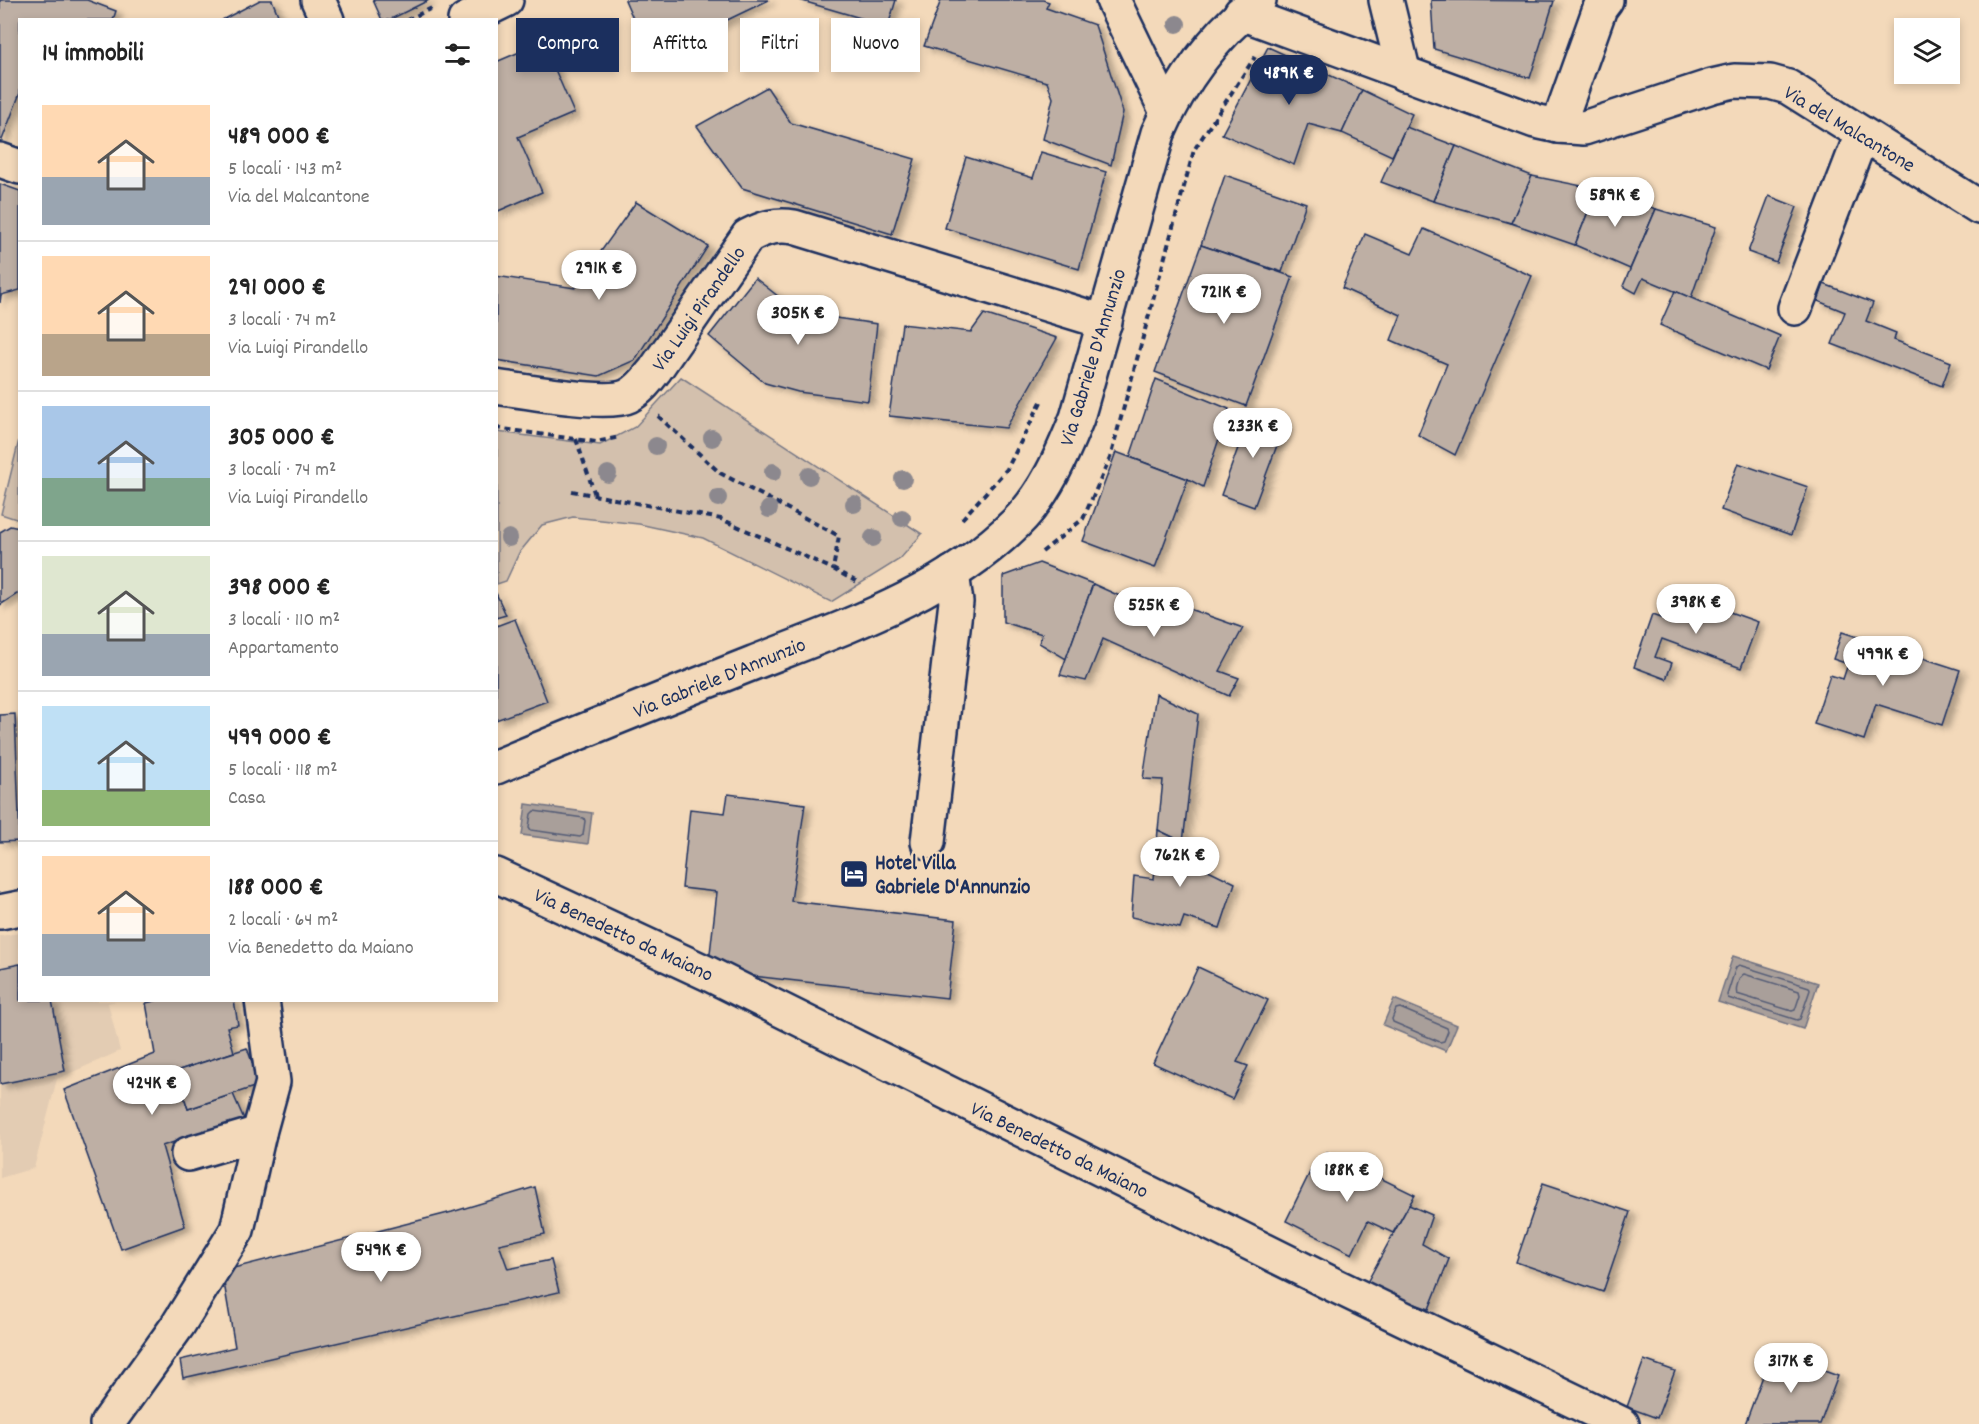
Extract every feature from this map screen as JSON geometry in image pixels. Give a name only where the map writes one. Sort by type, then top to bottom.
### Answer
[{"type":"street","points":[[318,0],[326,18]]},
{"type":"street","points":[[452,12],[506,0]]},
{"type":"street","points":[[1113,0],[1167,112]]},
{"type":"street","points":[[1386,0],[1404,74]]},
{"type":"street","points":[[1250,7],[1404,74],[1535,121],[1571,127],[1600,9],[1606,0]]},
{"type":"street","name":"Via Gabriele D'Annunzio","points":[[498,766],[873,616],[952,573],[994,544],[1016,523],[1028,510],[1048,480],[1077,418],[1158,133],[1167,112],[1198,63],[1250,7]]},
{"type":"street","name":"Via del Malcantone","points":[[1571,127],[1712,86],[1753,80],[1788,87],[1979,207]]},
{"type":"street","points":[[1795,308],[1862,134]]},
{"type":"street","points":[[0,160],[18,166]]},
{"type":"street","name":"Via Luigi Pirandello","points":[[498,387],[573,397],[610,399],[626,397],[641,388],[655,370],[748,236],[771,226],[780,225],[794,227],[1105,321]]},
{"type":"street","points":[[928,843],[956,602],[952,573]]},
{"type":"street","name":"Via Benedetto da Maiano","points":[[498,876],[709,974],[1332,1284],[1622,1424]]},
{"type":"street","points":[[0,912],[18,908]]},
{"type":"street","points":[[107,1424],[178,1325],[237,1230],[273,1082],[262,1002]]},
{"type":"street","points":[[188,1155],[259,1133]]},
{"type":"path","points":[[418,18],[452,12]]},
{"type":"path","points":[[1194,150],[1259,50]]},
{"type":"path","points":[[957,524],[1007,469],[1042,399]]},
{"type":"path","points":[[656,414],[720,473],[838,536],[833,569]]},
{"type":"path","points":[[498,428],[596,442],[624,436]]},
{"type":"path","points":[[576,439],[595,495]]},
{"type":"path","points":[[572,490],[720,519],[833,569],[864,586]]},
{"type":"shaded area","points":[[681,377],[922,534],[900,559],[831,602],[703,538],[639,524],[573,517],[542,525],[519,553],[506,581],[498,584],[498,432],[600,445],[635,427]]},
{"type":"shaded area","points":[[18,444],[18,520],[1,514]]},
{"type":"shaded area","points":[[18,933],[18,1002],[112,1002],[108,1003],[120,1051],[57,1079],[34,1168],[0,1178],[0,936]]},
{"type":"water","points":[[526,804],[592,813],[588,844],[522,835]]},
{"type":"water","points":[[1733,956],[1818,983],[1803,1029],[1718,1002]]},
{"type":"water","points":[[1394,999],[1457,1025],[1446,1051],[1383,1025]]},
{"type":"building","points":[[0,0],[87,0],[116,11],[114,18],[18,18],[18,98],[2,140],[0,139]]},
{"type":"building","points":[[260,0],[272,0],[279,18],[226,18]]},
{"type":"building","points":[[373,0],[429,0],[393,18],[381,18]]},
{"type":"building","points":[[625,0],[769,0],[728,20],[633,18]]},
{"type":"building","points":[[799,0],[896,0],[890,18],[861,18]]},
{"type":"building","points":[[941,0],[1043,0],[1049,2],[1046,8],[1095,25],[1123,112],[1111,165],[1043,139],[1053,98],[1047,82],[924,46]]},
{"type":"building","points":[[1431,0],[1554,1],[1530,78],[1434,49]]},
{"type":"building","points":[[1268,47],[1362,90],[1342,133],[1308,124],[1294,165],[1222,134]]},
{"type":"building","points":[[516,53],[516,72],[556,72],[574,113],[518,137],[542,192],[498,211],[498,61]]},
{"type":"building","points":[[767,87],[791,123],[915,159],[892,234],[742,188],[697,126]]},
{"type":"building","points":[[1362,90],[1412,114],[1392,156],[1342,133]]},
{"type":"building","points":[[1406,127],[1456,146],[1433,201],[1381,182]]},
{"type":"building","points":[[1456,146],[1532,176],[1511,223],[1433,201]]},
{"type":"building","points":[[1041,152],[1106,172],[1079,269],[945,228],[966,157],[1033,178]]},
{"type":"building","points":[[1225,175],[1306,203],[1282,272],[1201,245]]},
{"type":"building","points":[[1532,176],[1597,189],[1575,245],[1511,223]]},
{"type":"building","points":[[0,184],[18,190],[18,291],[1,295],[0,303]]},
{"type":"building","points":[[1597,189],[1656,209],[1630,269],[1575,245]]},
{"type":"building","points":[[1769,196],[1797,207],[1776,262],[1748,252]]},
{"type":"building","points":[[636,202],[708,246],[635,360],[599,376],[498,360],[498,276],[575,288]]},
{"type":"building","points":[[1656,209],[1716,227],[1691,298],[1643,278],[1636,293],[1623,286]]},
{"type":"building","points":[[1424,229],[1532,276],[1455,455],[1418,435],[1447,364],[1391,340],[1401,315],[1342,288],[1365,234],[1412,254]]},
{"type":"building","points":[[1201,245],[1293,277],[1246,406],[1155,372]]},
{"type":"building","points":[[755,278],[793,308],[822,316],[877,324],[868,401],[798,392],[765,383],[709,336]]},
{"type":"building","points":[[1824,284],[1873,303],[1866,321],[1896,333],[1894,340],[1951,362],[1942,386],[1832,344],[1845,312],[1818,301]]},
{"type":"building","points":[[1675,291],[1780,336],[1766,370],[1660,325]]},
{"type":"building","points":[[984,314],[1057,338],[1006,428],[889,416],[902,324],[971,332]]},
{"type":"building","points":[[1156,379],[1229,409],[1203,487],[1130,457]]},
{"type":"building","points":[[1251,412],[1285,424],[1254,507],[1221,495]]},
{"type":"building","points":[[1116,452],[1188,479],[1155,568],[1083,541]]},
{"type":"building","points":[[1738,463],[1808,487],[1791,535],[1721,510]]},
{"type":"building","points":[[10,526],[18,528],[18,593],[0,605],[0,532]]},
{"type":"building","points":[[1039,563],[1093,584],[1066,659],[1039,643],[1042,634],[1003,622],[1003,576]]},
{"type":"building","points":[[1093,584],[1133,602],[1141,592],[1243,628],[1220,671],[1239,678],[1229,696],[1103,639],[1086,681],[1060,675]]},
{"type":"building","points":[[1676,593],[1758,622],[1741,668],[1662,639],[1655,657],[1672,663],[1666,679],[1634,667],[1652,615],[1666,620]]},
{"type":"building","points":[[498,597],[506,615],[498,617]]},
{"type":"building","points":[[515,619],[547,701],[498,719],[498,625]]},
{"type":"building","points":[[1842,632],[1960,670],[1942,725],[1876,704],[1864,740],[1814,724],[1830,675],[1843,679],[1848,664],[1833,659]]},
{"type":"building","points":[[1156,694],[1198,714],[1183,842],[1158,830],[1163,780],[1143,779]]},
{"type":"building","points":[[15,714],[18,841],[0,842],[0,715]]},
{"type":"building","points":[[728,794],[805,804],[791,901],[956,920],[947,998],[708,971],[717,892],[682,888],[690,809],[725,813]]},
{"type":"building","points":[[1158,830],[1204,852],[1198,865],[1235,883],[1220,928],[1184,917],[1180,928],[1131,917],[1134,876],[1154,879]]},
{"type":"building","points":[[18,964],[18,1002],[52,1002],[65,1071],[0,1084],[0,968]]},
{"type":"building","points":[[1198,967],[1268,1000],[1237,1062],[1248,1066],[1232,1099],[1153,1063]]},
{"type":"building","points":[[234,1002],[238,1025],[227,1027],[234,1052],[176,1071],[188,1109],[233,1094],[244,1119],[162,1146],[185,1226],[121,1249],[64,1090],[155,1054],[146,1003]]},
{"type":"building","points":[[247,1048],[260,1085],[188,1109],[176,1071]]},
{"type":"building","points":[[1327,1152],[1415,1195],[1393,1233],[1368,1221],[1352,1254],[1286,1221],[1316,1160],[1322,1163]]},
{"type":"building","points":[[1543,1183],[1630,1212],[1603,1292],[1516,1262]]},
{"type":"building","points":[[535,1187],[545,1234],[499,1244],[508,1269],[551,1260],[559,1292],[183,1378],[180,1360],[235,1347],[222,1271],[452,1212]]},
{"type":"building","points":[[1409,1205],[1432,1215],[1422,1244],[1449,1259],[1429,1309],[1365,1286]]},
{"type":"building","points":[[1772,1352],[1838,1376],[1820,1424],[1745,1424]]},
{"type":"building","points":[[1644,1360],[1675,1371],[1657,1418],[1627,1407]]},
{"type":"place","name":"Hotel Villa Gabriele D'Annunzio","points":[[854,874]]}]
